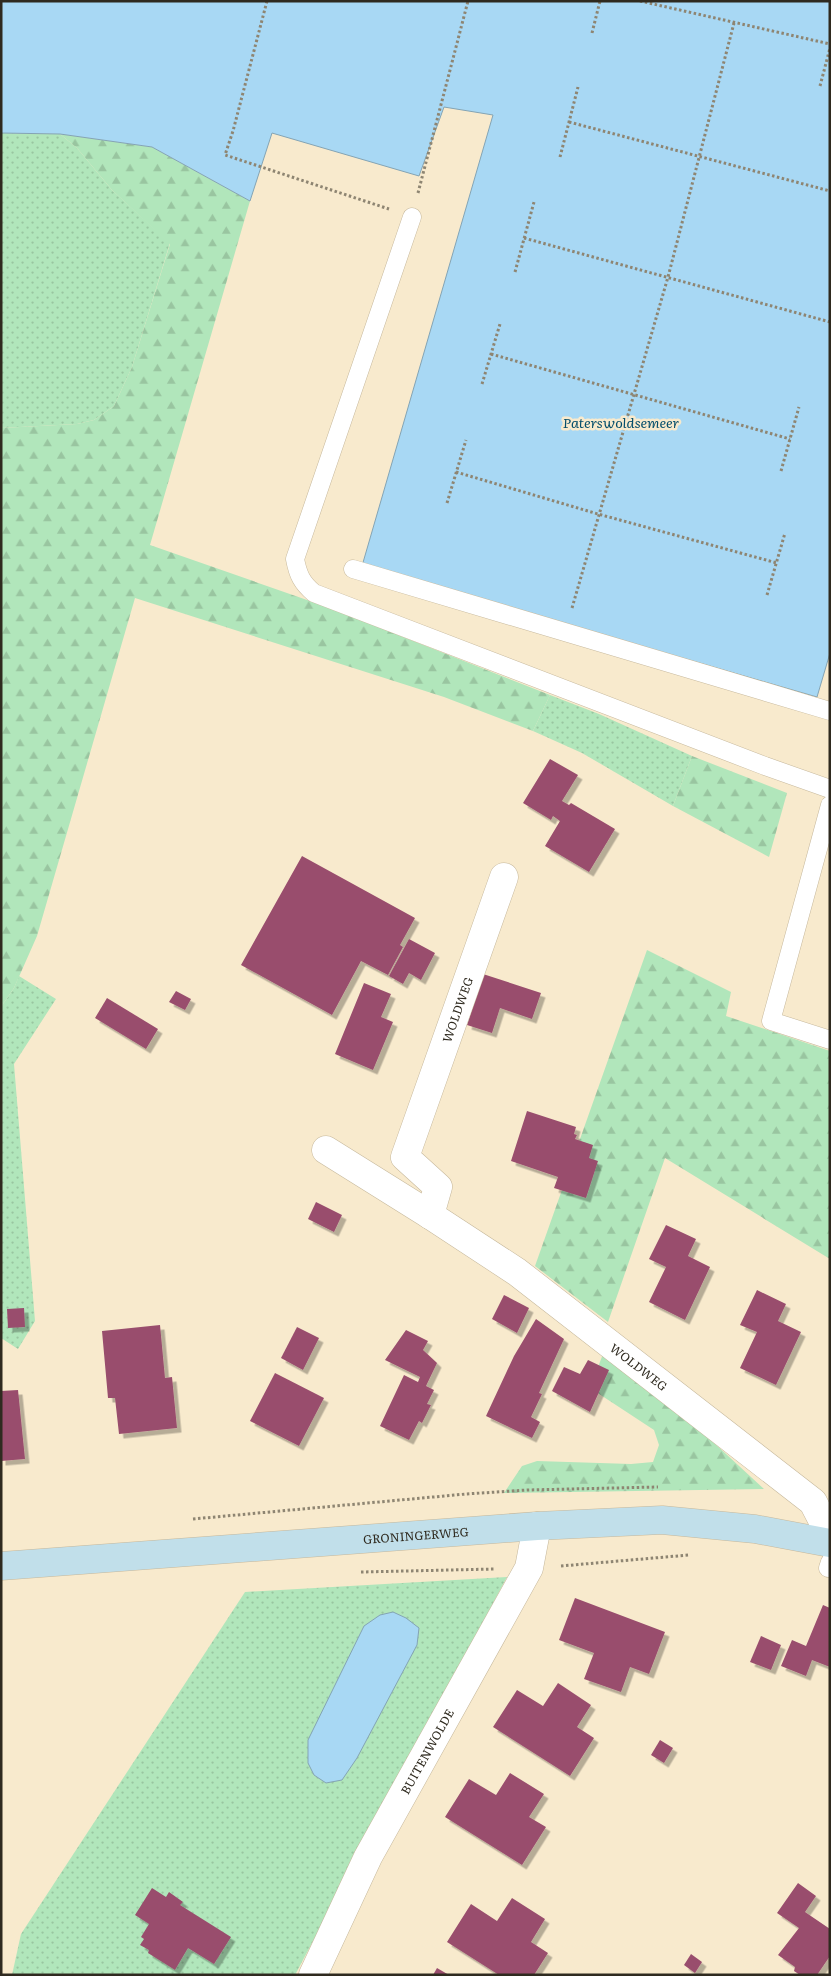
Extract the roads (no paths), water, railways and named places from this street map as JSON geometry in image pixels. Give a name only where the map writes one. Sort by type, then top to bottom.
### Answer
[{"type":"main road","name":"GRONINGERWEG","points":[[1,1566],[537,1526],[662,1520],[755,1529],[829,1558]]},
{"type":"street","name":"WOLDWEG","points":[[430,1215],[438,1188],[405,1157],[504,878]]},
{"type":"street","name":"WOLDWEG","points":[[326,1150],[517,1272],[813,1502],[830,1535]]},
{"type":"street","name":"BUITENWOLDE","points":[[313,1975],[368,1856],[529,1568],[537,1526]]},
{"type":"lane","points":[[412,216],[295,559],[297,569],[304,584],[314,593],[765,766],[830,788]]},
{"type":"lane","points":[[353,569],[830,711]]},
{"type":"lane","points":[[830,805],[770,1021],[830,1040]]},
{"type":"water","name":"Paterswoldsemeer","points":[[1,1],[830,1],[830,653],[817,697],[362,566],[493,115],[444,107],[419,176],[272,133],[250,201],[152,147],[60,134],[1,133]]},
{"type":"water","points":[[393,1612],[406,1618],[419,1628],[417,1645],[357,1758],[342,1780],[326,1783],[314,1775],[308,1763],[308,1740],[364,1626],[380,1615]]}]
